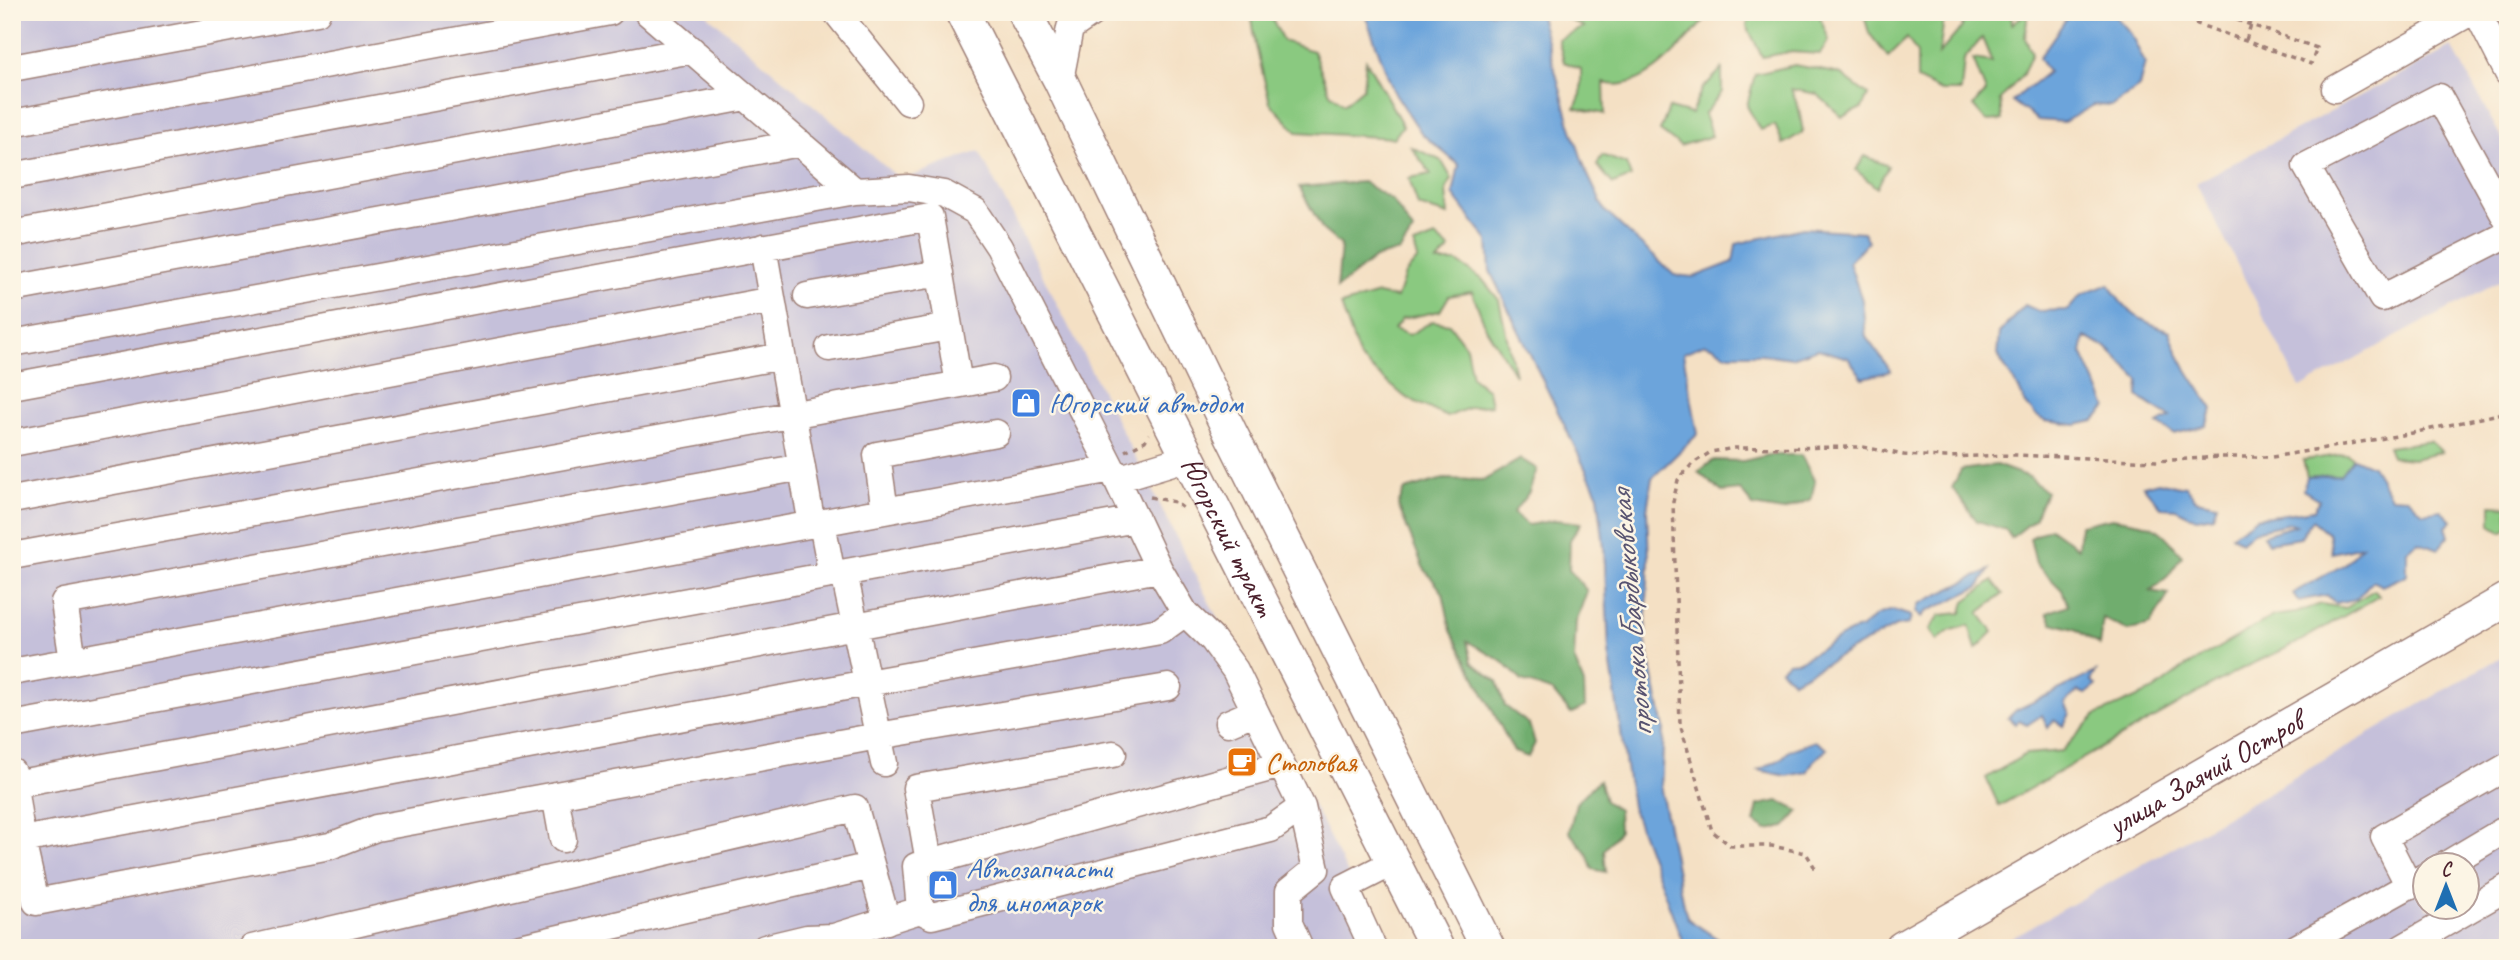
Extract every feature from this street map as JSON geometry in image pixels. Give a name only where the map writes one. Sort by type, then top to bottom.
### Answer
[{"type":"main road","name":"Югорский тракт","points":[[962,12],[1437,948]]},
{"type":"main road","name":"Югорский тракт","points":[[1024,12],[1488,948]]},
{"type":"main road","name":"улица Заячий Остров","points":[[1902,948],[2508,600]]},
{"type":"lane","points":[[12,68],[317,12]]},
{"type":"lane","points":[[12,123],[610,12]]},
{"type":"lane","points":[[648,12],[855,191]]},
{"type":"lane","points":[[836,12],[908,102]]},
{"type":"lane","points":[[1060,80],[1070,28],[1093,12]]},
{"type":"lane","points":[[2335,89],[2471,12]]},
{"type":"lane","points":[[2477,12],[2508,73]]},
{"type":"lane","points":[[12,176],[692,50]]},
{"type":"lane","points":[[12,234],[746,97]]},
{"type":"lane","points":[[2508,222],[2439,97],[2306,166],[2382,298],[2508,234]]},
{"type":"lane","points":[[12,289],[800,143]]},
{"type":"lane","points":[[12,343],[855,191],[909,188],[944,194],[975,211],[999,247],[1115,474],[1159,569],[1185,613],[1213,640],[1235,670],[1301,807],[1316,869],[1289,891],[1289,923],[1300,948]]},
{"type":"lane","points":[[12,386],[930,217],[959,384]]},
{"type":"lane","points":[[763,247],[802,467],[817,524],[838,574],[855,626],[884,764]]},
{"type":"lane","points":[[807,296],[940,273]]},
{"type":"lane","points":[[12,443],[772,300]]},
{"type":"lane","points":[[829,348],[949,327]]},
{"type":"lane","points":[[12,500],[782,356]]},
{"type":"lane","points":[[12,556],[994,378]]},
{"type":"lane","points":[[886,511],[877,455],[996,433]]},
{"type":"lane","points":[[12,672],[886,511],[1115,474],[1189,457]]},
{"type":"lane","points":[[73,661],[64,602],[802,467]]},
{"type":"lane","points":[[12,726],[1136,519]]},
{"type":"lane","points":[[1159,569],[13,778],[22,840],[36,902],[330,846],[376,828],[878,736],[1168,687]]},
{"type":"lane","points":[[22,840],[1160,631],[1185,613]]},
{"type":"lane","points":[[1228,723],[1254,712]]},
{"type":"lane","points":[[929,862],[916,788],[1113,754]]},
{"type":"lane","points":[[920,910],[916,866],[1281,765]]},
{"type":"lane","points":[[2412,874],[2384,838],[2508,766]]},
{"type":"lane","points":[[555,795],[563,839]]},
{"type":"lane","points":[[765,948],[807,938],[834,937],[920,910],[932,916],[1271,829],[1301,807]]},
{"type":"lane","points":[[252,948],[855,808],[887,920]]},
{"type":"lane","points":[[2468,852],[2508,828]]},
{"type":"lane","points":[[1373,948],[1345,887],[1394,862]]},
{"type":"lane","points":[[517,948],[871,866]]},
{"type":"lane","points":[[2296,948],[2412,884]]},
{"type":"lane","points":[[2402,948],[2508,887]]},
{"type":"path","points":[[2185,12],[2183,19],[2311,64],[2316,48],[2214,12]]},
{"type":"path","points":[[2246,41],[2255,12]]},
{"type":"path","points":[[1815,868],[1806,853],[1772,846],[1731,846],[1712,831],[1680,724],[1673,502],[1678,480],[1693,463],[1711,452],[1735,447],[1797,446],[1863,447],[1904,455],[1945,457],[2015,455],[2156,461],[2272,457],[2408,434],[2499,414],[2508,409]]},
{"type":"shaded area","points":[[12,12],[704,12],[901,180],[979,151],[1386,948],[12,948]]},
{"type":"shaded area","points":[[2452,47],[2508,150],[2508,277],[2300,388],[2196,183]]},
{"type":"shaded area","points":[[2508,653],[2508,948],[1993,948],[2197,834]]},
{"type":"green space","points":[[1251,12],[1269,12],[1283,41],[1313,51],[1330,93],[1344,104],[1363,88],[1366,60],[1403,126],[1394,138],[1297,132],[1270,103]]},
{"type":"green space","points":[[1565,12],[1712,12],[1677,50],[1650,73],[1620,85],[1604,83],[1605,114],[1575,108],[1581,94],[1581,69],[1564,62],[1558,39],[1584,27],[1566,18]]},
{"type":"green space","points":[[1750,12],[1818,12],[1829,40],[1820,54],[1790,52],[1762,57],[1747,26]]},
{"type":"green space","points":[[1863,12],[1945,12],[1939,54],[1962,27],[1964,12],[2011,12],[2012,24],[2028,12],[2025,38],[2032,53],[2023,74],[2000,100],[2002,120],[1986,121],[1973,106],[1986,92],[1973,59],[1992,62],[1982,38],[1964,59],[1961,91],[1941,91],[1917,79],[1917,53],[1907,38],[1888,57],[1869,33]]},
{"type":"green space","points":[[1795,65],[1840,74],[1868,95],[1862,108],[1842,117],[1817,94],[1791,89],[1799,109],[1803,132],[1783,144],[1775,125],[1760,130],[1747,106],[1755,74]]},
{"type":"green space","points":[[1722,69],[1722,92],[1704,115],[1712,136],[1680,146],[1660,131],[1669,108],[1691,114],[1702,89]]},
{"type":"green space","points":[[1411,147],[1441,160],[1452,179],[1446,190],[1448,215],[1418,206],[1409,178],[1431,174]]},
{"type":"green space","points":[[1602,155],[1626,164],[1631,177],[1613,184],[1597,165]]},
{"type":"green space","points":[[1865,156],[1888,166],[1877,188],[1856,170]]},
{"type":"green space","points":[[1363,182],[1393,201],[1413,231],[1400,251],[1375,258],[1337,288],[1341,245],[1323,230],[1299,187]]},
{"type":"green space","points":[[1436,237],[1450,249],[1437,262],[1457,262],[1482,279],[1499,300],[1515,375],[1486,328],[1472,292],[1449,296],[1440,311],[1402,319],[1394,329],[1409,335],[1433,321],[1449,324],[1466,347],[1472,377],[1488,390],[1491,405],[1471,407],[1447,417],[1405,397],[1360,359],[1341,305],[1378,294],[1397,298],[1405,274],[1418,259],[1414,245]]},
{"type":"green space","points":[[2430,441],[2442,452],[2413,459],[2392,457],[2388,447]]},
{"type":"green space","points":[[2347,454],[2353,458],[2340,475],[2307,477],[2303,460]]},
{"type":"green space","points":[[1769,455],[1801,455],[1815,482],[1811,499],[1783,511],[1753,506],[1740,490],[1722,492],[1698,472],[1714,460],[1743,461]]},
{"type":"green space","points":[[1521,459],[1537,469],[1529,492],[1513,513],[1528,525],[1556,520],[1581,523],[1570,540],[1569,570],[1587,591],[1576,622],[1574,659],[1584,684],[1585,707],[1571,714],[1553,692],[1522,681],[1503,662],[1467,641],[1472,662],[1497,681],[1505,706],[1529,724],[1535,743],[1528,757],[1514,752],[1451,631],[1443,593],[1423,567],[1398,505],[1405,490],[1443,479],[1484,480]]},
{"type":"green space","points":[[1996,465],[2029,477],[2046,492],[2034,520],[2011,538],[2006,530],[1977,521],[1952,488],[1961,470]]},
{"type":"green space","points":[[2491,505],[2508,506],[2508,527],[2502,532],[2491,525]]},
{"type":"green space","points":[[2112,518],[2153,527],[2166,537],[2182,556],[2168,576],[2150,591],[2169,594],[2150,625],[2128,631],[2103,618],[2099,645],[2075,629],[2052,623],[2047,613],[2068,605],[2062,590],[2036,564],[2030,538],[2050,528],[2078,548],[2080,525]]},
{"type":"green space","points":[[1993,581],[2003,594],[1979,613],[1993,632],[1976,649],[1969,625],[1949,631],[1937,641],[1930,629],[1940,615],[1962,613],[1965,601]]},
{"type":"green space","points":[[2374,590],[2379,596],[2293,645],[2235,672],[1999,806],[1986,778],[2026,754],[2062,751],[2096,715],[2154,690],[2182,669],[2273,616],[2296,613],[2321,604],[2345,608]]},
{"type":"green space","points":[[1599,780],[1605,801],[1618,810],[1619,831],[1604,850],[1606,872],[1592,869],[1587,853],[1569,832],[1576,803]]},
{"type":"green space","points":[[1778,801],[1799,811],[1785,827],[1767,830],[1754,822],[1758,805]]},
{"type":"water","name":"протока Бардыковская","points":[[1364,12],[1539,12],[1570,124],[1586,171],[1605,211],[1674,275],[1694,277],[1733,262],[1736,244],[1803,228],[1863,232],[1868,241],[1849,262],[1862,300],[1866,337],[1891,371],[1863,378],[1848,358],[1818,349],[1792,358],[1761,354],[1724,354],[1705,344],[1683,353],[1698,434],[1652,478],[1647,510],[1649,560],[1645,639],[1664,728],[1661,790],[1688,919],[1718,939],[1720,948],[1685,948],[1632,807],[1609,652],[1604,547],[1598,495],[1490,271],[1488,241],[1453,194],[1459,165],[1422,134],[1393,90]]},
{"type":"water","points":[[2071,12],[2111,12],[2130,32],[2145,63],[2139,87],[2112,106],[2094,105],[2064,122],[2038,120],[2012,101],[2048,72],[2039,58]]},
{"type":"water","points":[[2109,284],[2134,315],[2170,331],[2182,362],[2213,409],[2206,426],[2174,434],[2158,424],[2170,417],[2138,397],[2139,380],[2106,347],[2085,337],[2082,353],[2107,407],[2094,421],[2076,425],[2045,421],[2035,415],[2025,403],[1997,355],[1999,333],[2025,305],[2038,311],[2068,310],[2081,295]]},
{"type":"water","points":[[2353,458],[2372,466],[2391,497],[2408,498],[2423,513],[2442,510],[2452,521],[2446,527],[2449,536],[2438,549],[2419,542],[2407,550],[2407,575],[2382,586],[2372,581],[2356,599],[2335,603],[2327,595],[2298,601],[2293,593],[2345,564],[2362,546],[2332,553],[2328,533],[2312,520],[2300,538],[2268,543],[2263,535],[2296,525],[2291,523],[2254,531],[2241,542],[2232,535],[2256,518],[2314,510],[2319,500],[2303,490],[2307,477],[2340,475]]},
{"type":"water","points":[[2158,482],[2179,487],[2185,485],[2196,500],[2217,504],[2213,516],[2196,519],[2176,509],[2162,508],[2143,486]]},
{"type":"water","points":[[1989,570],[1979,587],[1926,612],[1921,617],[1916,611],[1919,604]]},
{"type":"water","points":[[1893,610],[1911,616],[1909,624],[1896,626],[1793,681],[1780,669],[1788,662],[1799,661],[1860,629],[1877,615]]},
{"type":"water","points":[[2096,672],[2091,681],[2096,686],[2086,694],[2078,691],[2065,703],[2070,714],[2063,726],[2054,720],[2048,728],[2042,715],[2027,725],[2019,721],[2015,724],[2008,718],[2016,710]]},
{"type":"water","points":[[1815,741],[1827,749],[1807,772],[1787,776],[1759,770],[1781,759],[1790,750]]},
{"type":"place","name":"Югорский автодом","points":[[1026,403]]},
{"type":"place","name":"Столовая","points":[[1242,762]]},
{"type":"place","name":"Автозапчасти для иномарок","points":[[943,885]]}]
